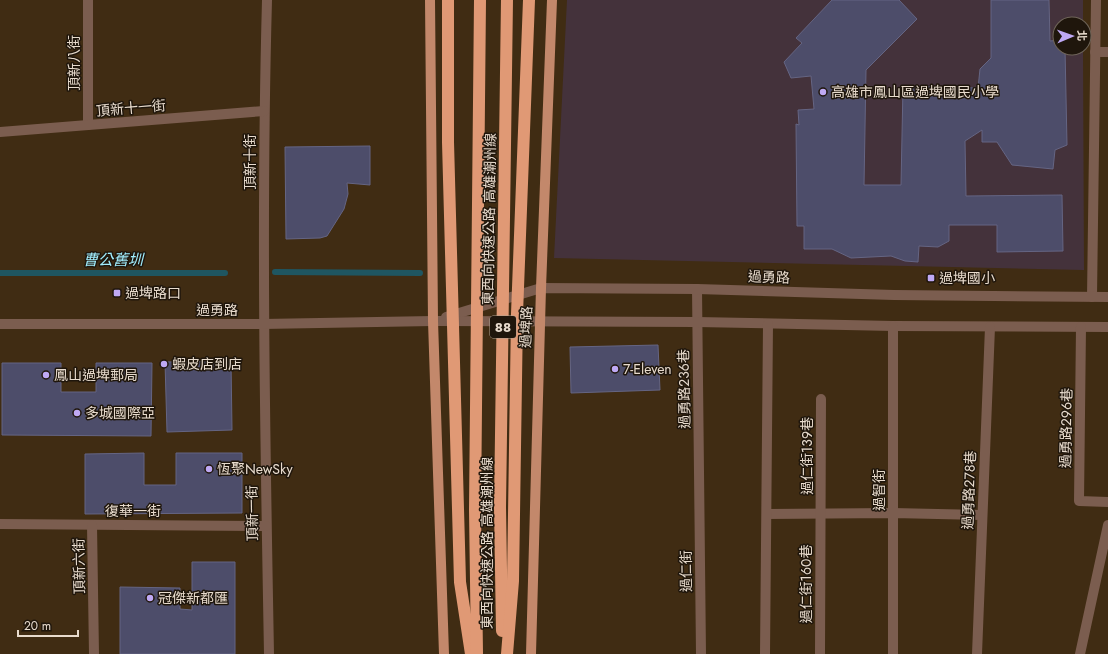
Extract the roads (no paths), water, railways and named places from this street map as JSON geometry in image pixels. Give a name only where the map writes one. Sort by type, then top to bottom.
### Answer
[{"type":"highway","points":[[448,0],[448,142],[460,582],[471,654]]},
{"type":"highway","name":"東西向快速公路 高雄潮州線","points":[[477,654],[475,510],[480,0]]},
{"type":"highway","name":"東西向快速公路 高雄潮州線","points":[[503,654],[500,507],[507,0]]},
{"type":"highway","points":[[507,654],[513,581],[518,314],[529,0]]},
{"type":"main road","points":[[430,0],[433,321],[444,654]]},
{"type":"main road","name":"過埤路","points":[[531,654],[541,288],[552,0]]},
{"type":"street","name":"頂新八街","points":[[88,0],[88,125]]},
{"type":"street","name":"頂新十街","points":[[263,324],[264,111],[267,0]]},
{"type":"street","points":[[1092,297],[1096,0]]},
{"type":"street","points":[[1096,52],[1108,52]]},
{"type":"street","name":"頂新十一街","points":[[0,132],[264,111]]},
{"type":"street","name":"過勇路","points":[[433,321],[541,288],[697,289],[894,295],[1108,297]]},
{"type":"street","name":"過勇路236巷","points":[[697,289],[699,488]]},
{"type":"street","name":"過勇路","points":[[0,324],[263,324],[433,321],[697,322],[893,326],[1108,327]]},
{"type":"street","name":"頂新一街","points":[[263,324],[269,654]]},
{"type":"street","points":[[765,654],[768,324]]},
{"type":"street","name":"過智街","points":[[893,326],[893,654]]},
{"type":"street","name":"過勇路278巷","points":[[977,654],[990,326]]},
{"type":"street","name":"過勇路296巷","points":[[1081,327],[1079,501],[1108,502]]},
{"type":"street","name":"過仁街139巷","points":[[820,514],[821,399]]},
{"type":"street","name":"過仁街","points":[[699,488],[701,654]]},
{"type":"street","points":[[766,514],[982,514]]},
{"type":"street","name":"過仁街160巷","points":[[820,514],[820,654]]},
{"type":"street","name":"復華一街","points":[[0,524],[266,526]]},
{"type":"street","name":"頂新六街","points":[[92,525],[94,654]]},
{"type":"street","points":[[1080,654],[1108,525]]},
{"type":"waterway","name":"曹公舊圳","points":[[275,272],[420,273]]},
{"type":"waterway","name":"曹公舊圳","points":[[0,273],[225,273]]},
{"type":"place","name":"高雄市鳳山區過埤國民小學","points":[[823,92]]},
{"type":"place","name":"過埤國小","points":[[931,278]]},
{"type":"place","name":"過埤路口","points":[[117,293]]},
{"type":"place","name":"蝦皮店到店","points":[[164,364]]},
{"type":"place","name":"7-Eleven","points":[[615,369]]},
{"type":"place","name":"鳳山過埤郵局","points":[[46,375]]},
{"type":"place","name":"多城國際亞","points":[[77,413]]},
{"type":"place","name":"恆聚NewSky","points":[[209,469]]},
{"type":"place","name":"冠傑新都匯","points":[[150,598]]}]
